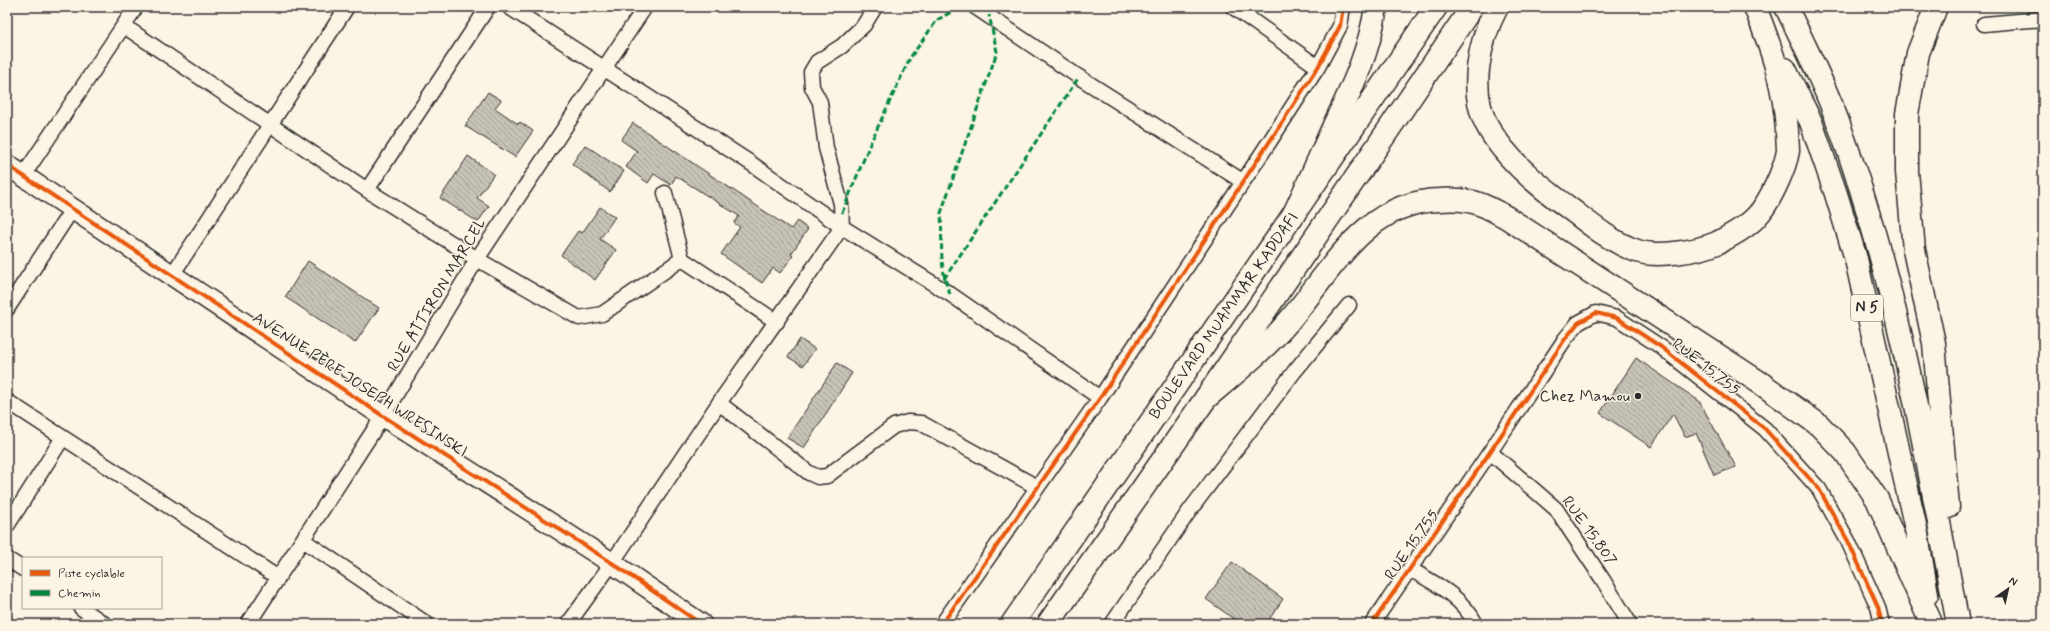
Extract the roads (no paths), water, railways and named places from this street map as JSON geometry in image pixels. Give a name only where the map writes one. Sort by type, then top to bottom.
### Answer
[{"type":"main road","points":[[1292,218],[1349,96],[1365,57],[1373,29],[1376,7]]},
{"type":"main road","name":"BOULEVARD MUAMMAR KADDAFI","points":[[1012,624],[1436,7]]},
{"type":"main road","name":"BOULEVARD MUAMMAR KADDAFI","points":[[1048,624],[1206,398],[1472,7]]},
{"type":"main road","points":[[1497,7],[1482,46],[1477,77],[1479,101],[1488,127],[1513,160],[1559,201],[1608,237],[1638,252],[1667,254],[1689,251],[1712,245],[1732,236],[1757,217],[1778,183],[1788,151],[1786,111],[1774,55],[1755,7]]},
{"type":"main road","name":"N 5","points":[[1755,7],[1811,122],[1836,194],[1856,259],[1917,534],[1931,624]]},
{"type":"main road","name":"N 5","points":[[1786,7],[1838,121],[1885,269],[1899,320],[1920,418],[1958,624]]},
{"type":"main road","points":[[1936,7],[1918,53],[1907,114],[1907,172],[1914,250],[1934,343],[1958,624]]},
{"type":"main road","points":[[1206,398],[1236,373],[1288,322],[1357,236],[1374,222],[1411,204],[1428,200],[1451,199],[1481,205],[1506,217],[1762,384],[1819,425],[1845,452],[1877,499],[1931,624]]},
{"type":"street","points":[[24,176],[136,7]]},
{"type":"street","points":[[172,275],[347,7]]},
{"type":"street","points":[[367,190],[488,7]]},
{"type":"street","points":[[509,7],[749,162],[842,227],[950,294],[1100,398]]},
{"type":"street","name":"RUE ATTIRON MARCEL","points":[[248,624],[383,416],[476,260],[645,7]]},
{"type":"street","points":[[568,624],[612,563],[718,403],[777,322],[842,227],[841,204],[826,148],[820,102],[812,87],[811,72],[817,62],[842,46],[864,25],[875,7]]},
{"type":"street","points":[[975,7],[992,11],[1080,77],[1242,182]]},
{"type":"street","points":[[1234,7],[1318,67]]},
{"type":"street","points":[[942,624],[1100,398],[1318,67],[1340,26],[1343,7]]},
{"type":"street","points":[[1984,24],[2043,19]]},
{"type":"street","points":[[124,26],[367,190],[476,260],[578,318],[602,314],[682,259]]},
{"type":"street","name":"AVENUE PÈRE JOSEPH WRESINSKI","points":[[7,165],[383,416],[612,563],[701,624]]},
{"type":"street","points":[[665,193],[682,259],[777,322]]},
{"type":"street","points":[[7,309],[73,208]]},
{"type":"street","points":[[1112,624],[1190,510],[1294,372],[1349,305]]},
{"type":"street","name":"RUE 15.755","points":[[1372,624],[1490,452],[1565,339],[1578,323],[1596,313],[1617,318],[1661,347],[1765,429],[1819,489],[1848,541],[1878,607],[1882,624]]},
{"type":"street","points":[[7,401],[62,439],[277,578]]},
{"type":"street","points":[[718,403],[809,473],[818,477],[827,476],[894,426],[908,422],[921,423],[1037,488]]},
{"type":"street","points":[[7,526],[62,439]]},
{"type":"street","name":"RUE 15.807","points":[[1490,452],[1556,509],[1630,624]]},
{"type":"street","points":[[303,540],[427,624]]},
{"type":"street","points":[[7,559],[22,568]]},
{"type":"street","points":[[1410,569],[1445,589],[1468,610],[1476,624]]},
{"type":"street","points":[[82,609],[105,624]]},
{"type":"place","name":"Chez Mamou","points":[[1638,396]]}]
